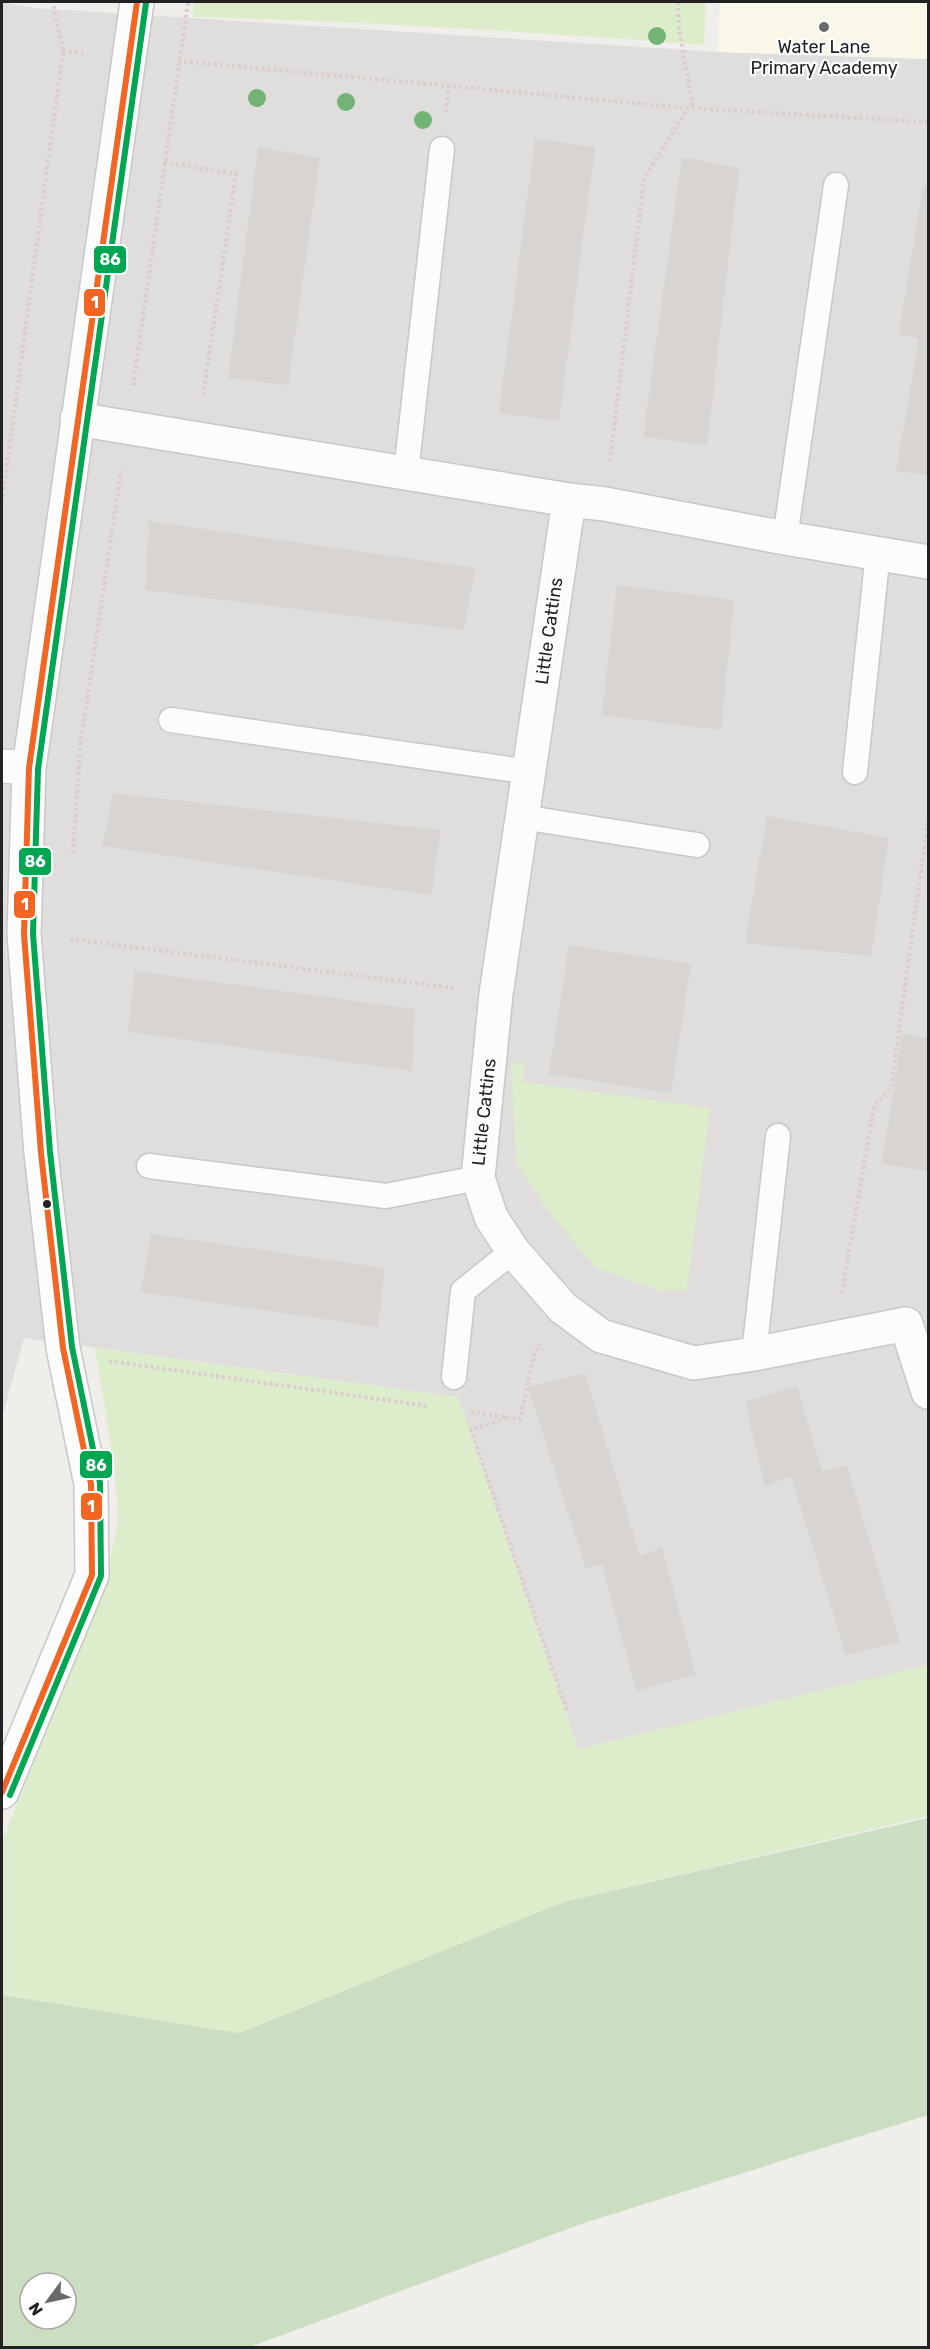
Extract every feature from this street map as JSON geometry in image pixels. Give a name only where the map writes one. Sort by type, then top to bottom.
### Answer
[{"type":"street","points":[[2,1792],[92,1575],[91,1484],[63,1348],[41,1153],[24,946],[15,767],[77,419],[137,2]]},
{"type":"street","points":[[77,419],[406,474],[605,504],[928,562]]},
{"type":"street","name":"Little Cattins","points":[[569,500],[496,994],[478,1178],[491,1217],[513,1251],[563,1308],[601,1336],[694,1363],[754,1354],[906,1324],[928,1392]]},
{"type":"lane","points":[[406,474],[442,149]]},
{"type":"lane","points":[[785,538],[836,185]]},
{"type":"lane","points":[[855,772],[878,552]]},
{"type":"lane","points":[[171,720],[529,772]]},
{"type":"lane","points":[[522,817],[697,845]]},
{"type":"lane","points":[[754,1354],[778,1136]]},
{"type":"lane","points":[[149,1166],[386,1196],[478,1178]]},
{"type":"lane","points":[[454,1377],[463,1291],[513,1251]]},
{"type":"path","points":[[2,502],[63,51],[53,2]]},
{"type":"path","points":[[72,859],[80,747],[188,2]]},
{"type":"path","points":[[605,504],[644,178],[691,108],[679,29],[678,2]]},
{"type":"path","points":[[63,51],[691,108],[928,122]]},
{"type":"path","points":[[164,162],[236,174],[196,438]]},
{"type":"path","points":[[834,1338],[874,1106],[891,1089],[928,820]]},
{"type":"path","points":[[70,928],[70,950]]},
{"type":"path","points":[[70,939],[496,994]]},
{"type":"path","points":[[461,1411],[520,1419],[535,1352],[563,1308]]},
{"type":"path","points":[[126,1364],[438,1408]]},
{"type":"path","points":[[507,1417],[471,1430],[567,1712]]},
{"type":"shaded area","points":[[2,2],[34,8],[718,52],[928,59],[928,1665],[578,1749],[458,1397],[24,1338],[2,1418]]},
{"type":"shaded area","name":"Water Lane Primary Academy","points":[[720,2],[928,2],[928,59],[718,52]]},
{"type":"green space","points":[[194,2],[706,2],[704,45],[320,21],[192,17]]},
{"type":"green space","points":[[511,1063],[525,1064],[523,1082],[710,1108],[687,1290],[661,1291],[596,1268],[547,1210],[516,1162]]},
{"type":"green space","points":[[95,1348],[458,1397],[578,1749],[928,1665],[928,1816],[564,1902],[239,2033],[2,1995],[2,1842],[106,1580],[118,1521],[115,1472]]},
{"type":"green space","points":[[928,1818],[928,2115],[584,2223],[250,2347],[2,2347],[2,1995],[239,2033],[564,1902]]},
{"type":"building","points":[[535,139],[595,147],[559,421],[499,413]]},
{"type":"building","points":[[258,147],[320,158],[288,385],[228,378]]},
{"type":"building","points":[[682,157],[739,168],[707,445],[643,437]]},
{"type":"building","points":[[923,186],[928,187],[928,475],[896,471],[919,338],[899,334]]},
{"type":"building","points":[[149,521],[475,568],[464,630],[145,590]]},
{"type":"building","points":[[617,585],[734,600],[721,730],[602,715]]},
{"type":"building","points":[[113,793],[441,830],[431,895],[102,846]]},
{"type":"building","points":[[767,816],[889,838],[871,956],[745,943]]},
{"type":"building","points":[[569,945],[691,964],[671,1093],[549,1074]]},
{"type":"building","points":[[135,971],[415,1009],[412,1071],[128,1032]]},
{"type":"building","points":[[902,1034],[928,1038],[928,1171],[882,1164]]},
{"type":"building","points":[[151,1234],[385,1268],[378,1327],[141,1292]]},
{"type":"building","points":[[585,1373],[640,1556],[662,1548],[696,1674],[636,1691],[602,1564],[586,1569],[528,1387]]},
{"type":"building","points":[[797,1386],[822,1471],[847,1466],[900,1642],[846,1655],[791,1476],[765,1486],[745,1402]]},
{"type":"transit line","name":"1","points":[[2,1792],[92,1575],[91,1484],[63,1348],[41,1153],[24,934],[29,768],[137,2]]},
{"type":"transit line","name":"86","points":[[10,1795],[101,1576],[100,1483],[72,1347],[50,1152],[33,934],[38,769],[146,3]]},
{"type":"place","name":"Water Lane Primary Academy","points":[[824,27]]}]
